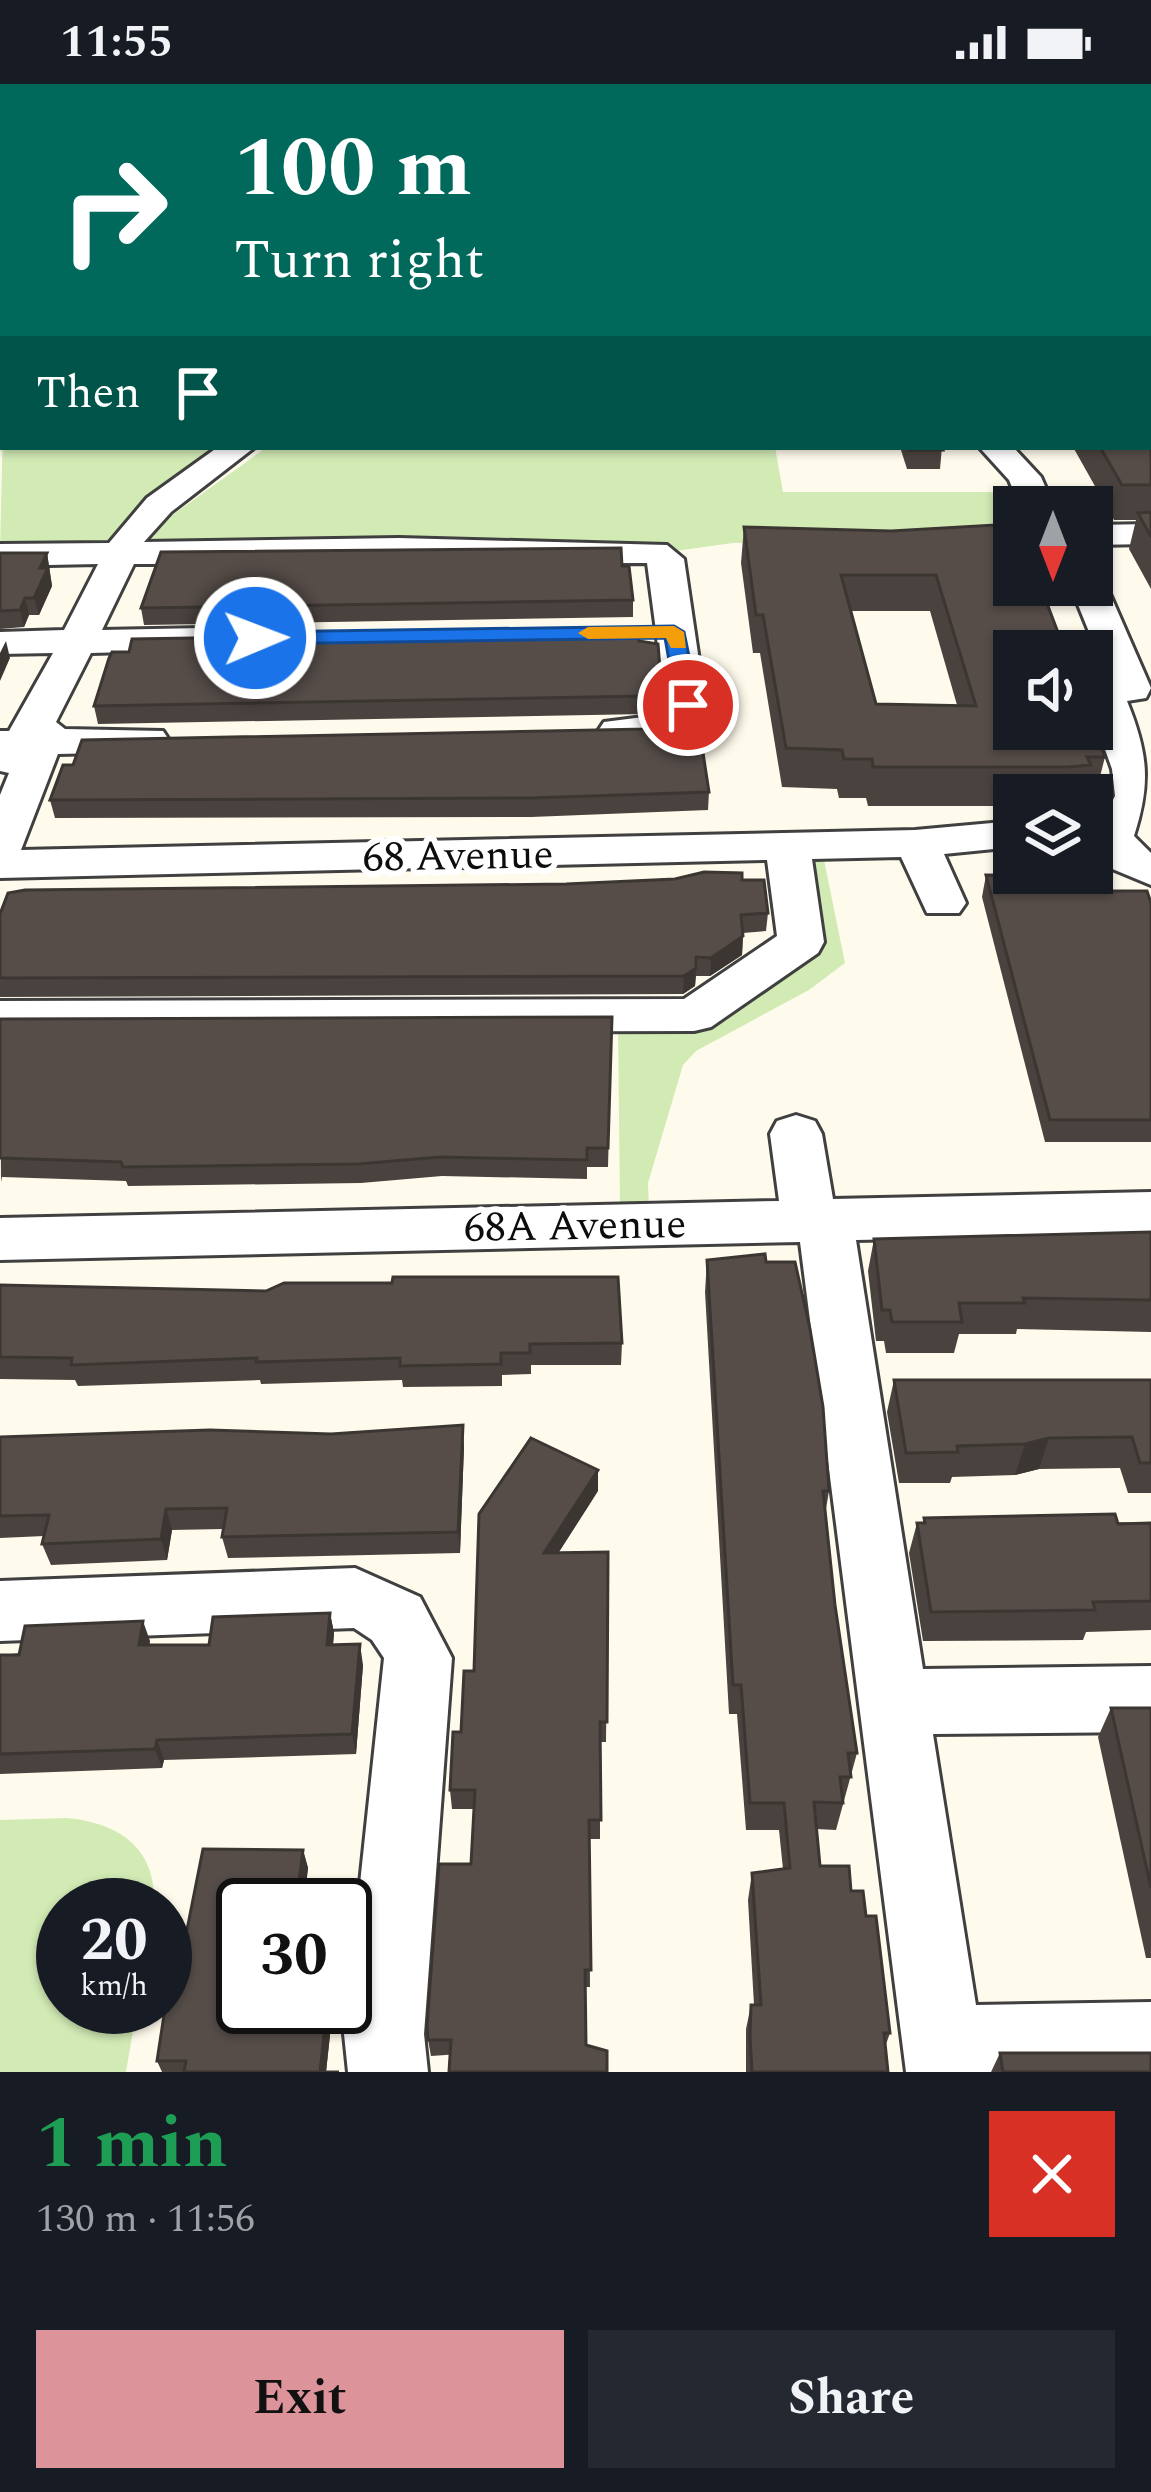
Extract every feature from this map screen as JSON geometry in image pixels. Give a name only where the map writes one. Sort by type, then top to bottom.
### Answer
[{"type":"street","points":[[0,849],[22,742],[120,553],[159,505],[235,450]]},
{"type":"street","points":[[997,450],[1028,486]]},
{"type":"street","points":[[1029,450],[1056,486]]},
{"type":"street","points":[[1113,535],[1151,534]]},
{"type":"street","points":[[0,555],[640,549],[666,560],[688,705],[682,724],[583,731]]},
{"type":"street","points":[[1097,606],[1151,735]]},
{"type":"street","points":[[627,632],[674,632]]},
{"type":"street","points":[[0,643],[233,639]]},
{"type":"street","points":[[1113,716],[1133,769],[1136,796],[1128,844]]},
{"type":"street","points":[[22,742],[192,739]]},
{"type":"street","name":"68 Avenue","points":[[0,864],[788,847],[993,836]]},
{"type":"street","points":[[915,843],[935,874],[943,903]]},
{"type":"street","name":"68 Avenue","points":[[915,843],[993,849]]},
{"type":"street","points":[[0,1017],[694,1015],[801,942],[788,847]]},
{"type":"street","points":[[796,1134],[817,1221],[871,1383],[890,1702],[944,2059],[1151,2042]]},
{"type":"street","name":"68A Avenue","points":[[0,1239],[1151,1213]]},
{"type":"street","points":[[0,1611],[355,1598],[388,1609],[411,1633],[418,1658],[384,2035],[388,2072]]},
{"type":"street","points":[[890,1702],[1151,1699]]},
{"type":"green space","points":[[2,450],[215,450],[149,496],[103,546],[0,551]]},
{"type":"green space","points":[[263,450],[776,450],[783,492],[993,492],[993,543],[733,543],[668,552],[144,544],[160,524]]},
{"type":"green space","points":[[812,860],[824,860],[845,963],[809,990],[696,1051],[683,1065],[648,1183],[649,1208],[620,1208],[618,1027],[816,950]]},
{"type":"green space","points":[[67,1818],[103,1826],[131,1842],[149,1868],[151,1878],[36,1878],[36,2034],[132,2034],[126,2072],[0,2072],[0,1820]]},
{"type":"building","points":[[1102,450],[1151,450],[1151,485],[1122,485]]},
{"type":"building","points":[[1151,512],[1151,537],[1138,513]]},
{"type":"building","points":[[993,525],[993,606],[1048,606],[1057,630],[993,630],[993,750],[1102,750],[1105,757],[1087,757],[1091,765],[1067,767],[873,767],[872,759],[844,759],[842,750],[786,748],[763,615],[756,615],[744,527],[891,531]],"holes":[[[841,575],[936,575],[976,706],[876,704]]]},
{"type":"building","points":[[621,548],[622,566],[629,566],[633,600],[141,608],[161,552]]},
{"type":"building","points":[[0,553],[47,553],[40,568],[48,568],[34,598],[25,598],[20,610],[0,611]]},
{"type":"building","points":[[637,631],[639,641],[658,644],[662,693],[94,706],[112,652],[129,652],[132,639]]},
{"type":"building","points":[[690,721],[703,753],[709,792],[531,798],[50,800],[63,765],[73,765],[82,740],[647,729]]},
{"type":"building","points":[[704,872],[742,873],[742,880],[764,880],[768,913],[741,915],[743,936],[711,958],[696,957],[696,968],[684,976],[0,978],[0,914],[8,893],[25,890],[566,884],[675,879]]},
{"type":"building","points":[[986,875],[993,875],[993,894],[1147,891],[1151,903],[1151,1120],[1050,1120]]},
{"type":"building","points":[[612,1017],[608,1148],[587,1148],[587,1160],[440,1157],[358,1164],[123,1167],[121,1162],[0,1158],[0,1019]]},
{"type":"building","points":[[1151,1232],[1151,1300],[1023,1298],[1025,1303],[959,1303],[962,1322],[892,1322],[890,1310],[882,1310],[874,1239]]},
{"type":"building","points":[[765,1254],[766,1262],[795,1262],[810,1329],[823,1407],[829,1491],[823,1491],[835,1605],[857,1753],[848,1753],[851,1777],[840,1777],[843,1803],[814,1802],[820,1866],[849,1866],[851,1891],[863,1891],[866,1916],[876,1916],[890,2033],[884,2033],[888,2072],[752,2072],[751,2005],[761,2005],[752,1873],[790,1868],[784,1803],[750,1803],[741,1685],[733,1685],[707,1260]]},
{"type":"building","points":[[393,1277],[618,1277],[622,1343],[530,1344],[530,1353],[501,1353],[501,1364],[400,1366],[400,1358],[256,1362],[257,1358],[71,1365],[72,1358],[0,1357],[0,1285],[266,1291],[284,1283],[392,1283]]},
{"type":"building","points":[[894,1380],[1151,1380],[1151,1463],[1140,1463],[1132,1437],[1049,1438],[1025,1444],[957,1446],[958,1452],[906,1453]]},
{"type":"building","points":[[463,1425],[458,1532],[222,1537],[227,1508],[166,1509],[161,1539],[42,1544],[49,1515],[0,1516],[0,1437],[210,1430],[331,1434]]},
{"type":"building","points":[[531,1438],[598,1470],[544,1553],[608,1552],[607,1722],[600,1722],[601,1820],[589,1820],[591,1970],[585,1970],[586,2045],[607,2051],[607,2072],[449,2072],[451,2040],[428,2040],[427,2026],[439,1864],[471,1864],[475,1790],[450,1790],[453,1732],[461,1732],[464,1671],[474,1671],[479,1514]]},
{"type":"building","points":[[1115,1514],[1118,1524],[1151,1523],[1151,1601],[1093,1602],[1095,1610],[931,1612],[917,1523],[925,1523],[924,1518]]},
{"type":"building","points":[[330,1613],[327,1645],[360,1644],[352,1734],[157,1740],[155,1749],[0,1754],[0,1655],[19,1655],[25,1626],[143,1621],[139,1645],[209,1645],[213,1617]]},
{"type":"building","points":[[1111,1708],[1151,1708],[1151,1888]]},
{"type":"building","points":[[203,1849],[303,1850],[299,1878],[216,1878],[216,2034],[324,2034],[320,2072],[184,2072],[186,2061],[157,2061],[161,2034],[192,2034],[192,1904]]},
{"type":"building","points":[[1000,2053],[1151,2053],[1151,2072],[1003,2072]]},
{"type":"slow traffic","points":[[588,633],[674,632],[678,644]]},
{"type":"route","points":[[255,638],[674,632],[688,705]]}]
